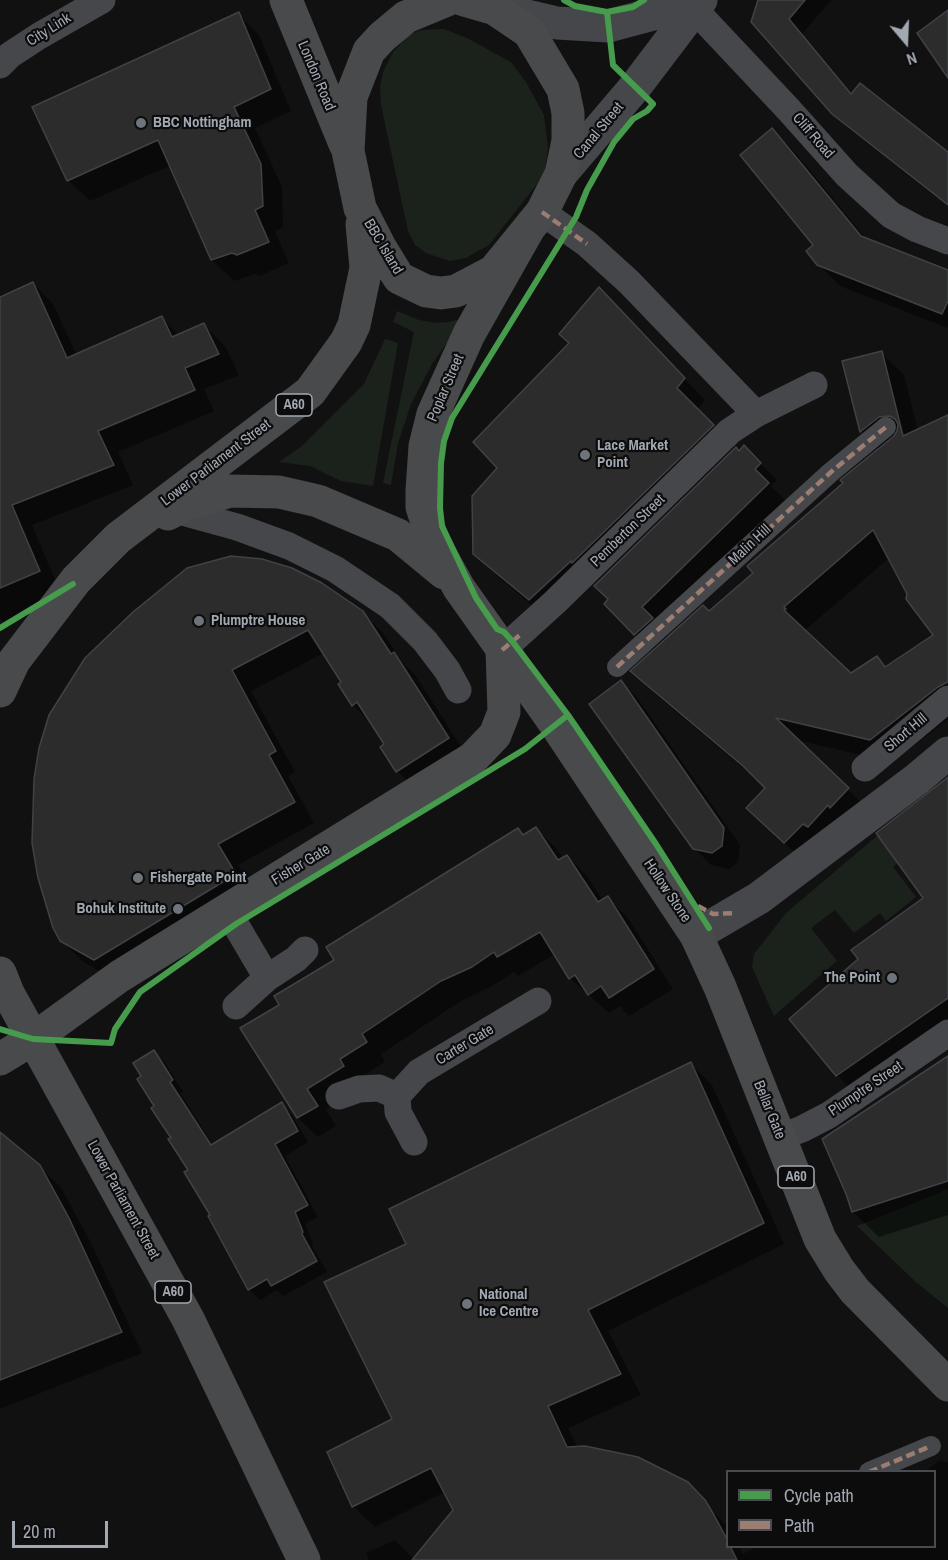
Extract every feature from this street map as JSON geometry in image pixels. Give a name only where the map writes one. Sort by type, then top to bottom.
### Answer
[{"type":"main road","name":"London Road","points":[[286,0],[348,151]]},
{"type":"main road","name":"BBC Island","points":[[447,0],[406,17],[369,51],[351,97],[348,151],[360,208],[380,247],[399,278],[433,292],[456,291],[494,271],[535,220],[561,174],[568,141],[568,113],[563,89],[529,32],[480,4]]},
{"type":"main road","name":"Lower Parliament Street","points":[[0,691],[14,661],[73,584],[118,538],[310,392],[346,342],[354,325],[366,268],[360,208]]},
{"type":"main road","name":"Poplar Street","points":[[502,650],[459,588],[433,541],[422,507],[425,446],[433,414],[469,334],[535,220]]},
{"type":"main road","points":[[118,538],[185,505],[230,491],[279,492],[318,501],[398,535],[459,588]]},
{"type":"main road","name":"Fisher Gate","points":[[0,1059],[33,1039],[120,976],[473,758],[495,735],[504,712],[502,650]]},
{"type":"main road","name":"Hollow Stone","points":[[502,650],[556,725],[696,935]]},
{"type":"main road","name":"Bellar Gate","points":[[696,935],[720,987],[820,1239],[855,1291],[948,1385]]},
{"type":"main road","name":"Lower Parliament Street","points":[[0,973],[8,993],[188,1319],[304,1560]]},
{"type":"street","name":"City Link","points":[[0,65],[10,55],[39,36],[102,0]]},
{"type":"street","points":[[480,4],[557,23],[608,27],[693,3]]},
{"type":"street","name":"Canal Street","points":[[561,174],[635,87],[693,3]]},
{"type":"street","name":"Cliff Road","points":[[693,3],[847,175],[891,215],[917,230],[948,241]]},
{"type":"street","points":[[535,220],[587,244],[628,282],[756,414]]},
{"type":"street","name":"Pemberton Street","points":[[502,650],[563,594],[730,431],[756,414],[814,385]]},
{"type":"street","name":"Malin Hill","points":[[617,667],[822,479],[886,427]]},
{"type":"street","points":[[175,510],[289,546],[335,569],[390,606],[425,641],[447,670],[458,690]]},
{"type":"street","name":"Short Hill","points":[[865,768],[948,699]]},
{"type":"street","name":"Hollow Stone","points":[[696,935],[759,898],[948,753]]},
{"type":"street","points":[[227,910],[267,978]]},
{"type":"street","points":[[236,1006],[267,978],[306,950]]},
{"type":"street","name":"Carter Gate","points":[[397,1096],[419,1072],[538,1001]]},
{"type":"street","name":"Plumptre Street","points":[[781,1137],[829,1115],[948,1033]]},
{"type":"street","points":[[339,1096],[359,1089],[379,1089],[397,1096],[398,1112],[414,1142]]},
{"type":"street","points":[[874,1470],[931,1446]]},
{"type":"shaded area","points":[[444,29],[467,38],[511,62],[526,82],[544,115],[548,148],[545,169],[537,184],[489,245],[466,258],[450,261],[426,253],[415,245],[408,231],[381,105],[380,87],[383,72],[393,52],[410,34],[421,30]]},
{"type":"shaded area","points":[[397,311],[419,320],[436,323],[464,318],[432,364],[411,404],[398,443],[391,485],[383,483],[414,332],[393,322]]},
{"type":"shaded area","points":[[385,339],[398,343],[373,486],[341,481],[310,466],[279,462],[302,446],[364,384]]},
{"type":"shaded area","points":[[878,835],[897,863],[893,867],[916,897],[886,921],[880,913],[854,933],[835,910],[811,928],[837,961],[774,1016],[752,967],[754,954],[786,913]]},
{"type":"shaded area","points":[[948,1189],[948,1308],[917,1283],[857,1226]]},
{"type":"building","points":[[758,0],[805,0],[789,19],[851,94],[860,83],[948,152],[948,205],[832,114],[751,22]]},
{"type":"building","points":[[948,10],[948,78],[917,33]]},
{"type":"building","name":"BBC Nottingham","points":[[239,12],[271,89],[234,107],[261,164],[263,206],[255,210],[269,242],[237,255],[232,253],[211,260],[158,140],[67,181],[32,107]]},
{"type":"building","points":[[772,128],[861,236],[948,270],[948,301],[942,314],[817,265],[806,251],[813,245],[740,155]]},
{"type":"building","points":[[33,282],[67,358],[162,316],[172,337],[204,323],[219,354],[185,368],[195,390],[98,431],[114,465],[12,505],[40,571],[0,588],[0,297]]},
{"type":"building","name":"Lace Market Point","points":[[599,287],[685,378],[677,388],[714,425],[572,563],[571,561],[529,600],[473,554],[472,496],[497,468],[473,442],[569,343],[559,334]]},
{"type":"building","points":[[882,351],[903,436],[948,415],[948,682],[938,687],[870,740],[776,718],[849,788],[830,808],[828,805],[808,827],[803,824],[784,843],[746,808],[765,788],[743,766],[630,671],[703,605],[709,611],[753,573],[747,566],[843,483],[840,480],[894,436],[898,424],[890,416],[879,417],[860,432],[842,361]],"holes":[[[873,530],[907,594],[906,599],[933,635],[885,667],[877,656],[851,673],[784,610],[786,609],[784,607]]]},
{"type":"building","points":[[744,445],[761,463],[755,469],[769,483],[642,607],[653,618],[634,635],[604,604],[608,599],[594,586],[736,447],[739,451]]},
{"type":"building","points":[[231,556],[262,559],[292,568],[322,583],[363,611],[391,654],[394,652],[449,738],[396,772],[380,747],[384,744],[357,702],[352,706],[338,684],[341,682],[308,630],[232,670],[276,751],[269,755],[295,802],[218,844],[236,874],[94,960],[60,941],[53,928],[38,878],[32,843],[34,779],[39,748],[49,715],[85,658],[133,612],[187,568]]},
{"type":"building","points":[[621,680],[724,828],[722,846],[712,853],[693,849],[589,704]]},
{"type":"building","name":"The Point","points":[[948,777],[948,998],[836,1076],[789,1019],[858,959],[851,950],[923,898],[876,833]]},
{"type":"building","points":[[536,827],[558,860],[567,855],[598,902],[608,896],[654,969],[609,998],[601,986],[588,995],[575,975],[569,979],[540,932],[497,957],[494,952],[472,967],[441,981],[362,1034],[367,1042],[340,1059],[344,1066],[307,1089],[318,1106],[297,1118],[240,1028],[279,1005],[274,996],[334,960],[326,947],[518,828],[523,835]]},
{"type":"building","points":[[154,1050],[173,1080],[170,1082],[211,1145],[282,1102],[298,1131],[275,1144],[308,1205],[295,1212],[302,1234],[317,1261],[271,1286],[267,1279],[248,1290],[208,1216],[210,1215],[184,1172],[188,1170],[168,1139],[171,1138],[151,1108],[154,1106],[137,1079],[141,1076],[133,1063]]},
{"type":"building","points":[[948,1056],[948,1181],[852,1212],[822,1139]]},
{"type":"building","name":"National Ice Centre","points":[[691,1062],[764,1223],[588,1310],[621,1374],[548,1406],[567,1447],[585,1446],[638,1457],[688,1482],[705,1500],[726,1537],[726,1548],[731,1548],[737,1560],[412,1560],[453,1510],[431,1468],[352,1507],[327,1452],[392,1419],[324,1282],[406,1244],[389,1209]]},
{"type":"building","points":[[0,1132],[40,1165],[69,1218],[122,1332],[0,1380]]},
{"type":"marked path","points":[[542,212],[587,244]]},
{"type":"marked path","points":[[617,667],[831,472],[886,427]]},
{"type":"marked path","points":[[502,650],[520,635]]},
{"type":"marked path","points":[[698,906],[713,914],[735,913]]},
{"type":"marked path","points":[[874,1470],[931,1446]]},
{"type":"cycle path","points":[[564,0],[575,6],[607,12],[633,7],[644,0]]},
{"type":"cycle path","points":[[607,12],[613,65],[653,104],[647,111],[633,119],[614,142],[587,190],[576,217],[452,418],[444,441],[441,463],[442,526],[476,598],[497,629],[504,632],[512,641],[568,715],[656,844],[709,928]]},
{"type":"cycle path","points":[[0,628],[73,584]]},
{"type":"cycle path","points":[[0,1029],[33,1039],[111,1043],[115,1029],[140,992],[236,924],[525,749],[568,715]]},
{"type":"place","name":"BBC Nottingham","points":[[141,123]]},
{"type":"place","name":"Lace Market Point","points":[[585,455]]},
{"type":"place","name":"Plumptre House","points":[[199,621]]},
{"type":"place","name":"Fishergate Point","points":[[138,878]]},
{"type":"place","name":"Bohuk Institute","points":[[178,909]]},
{"type":"place","name":"The Point","points":[[892,978]]},
{"type":"place","name":"National Ice Centre","points":[[467,1304]]}]
